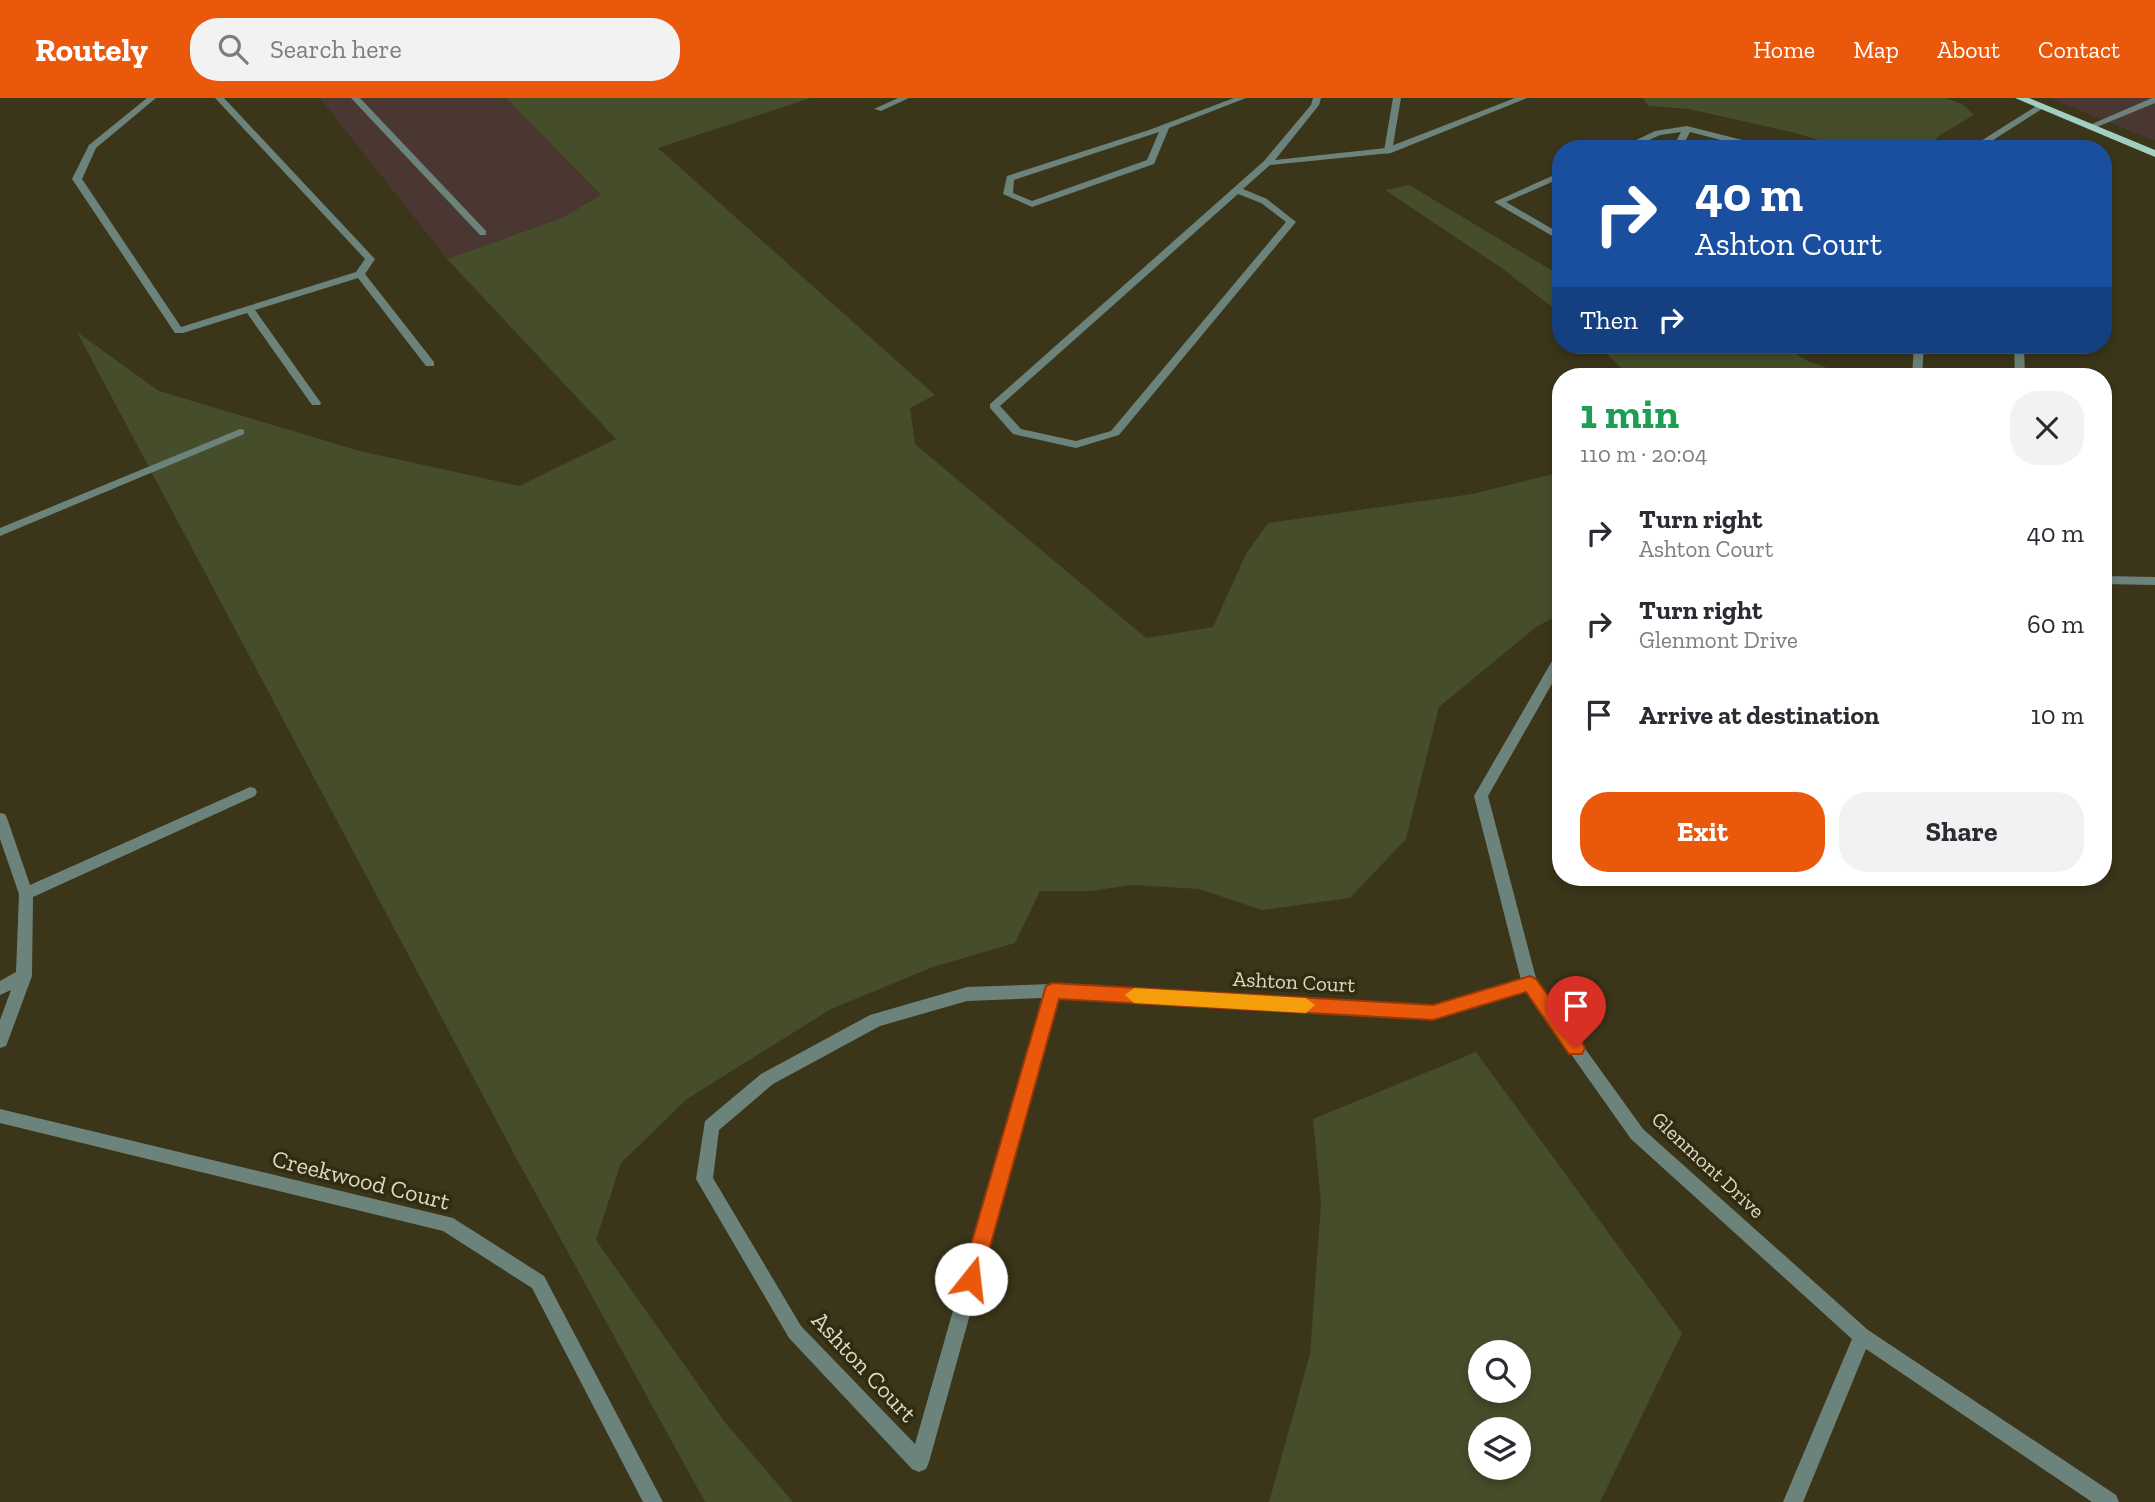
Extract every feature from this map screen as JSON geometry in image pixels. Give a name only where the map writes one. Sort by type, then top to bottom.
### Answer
[{"type":"main road","points":[[2020,98],[2155,154]]},
{"type":"street","points":[[152,98],[92,147],[77,179],[179,331],[360,274],[370,259],[219,98]]},
{"type":"street","points":[[355,98],[483,233]]},
{"type":"street","points":[[878,109],[905,98]]},
{"type":"street","points":[[1166,126],[1151,162],[1032,204],[1009,194],[1010,178],[1242,98]]},
{"type":"street","points":[[1237,190],[1264,201],[1291,222],[1115,433],[1076,445],[1017,432],[994,406],[1267,163],[1315,105],[1317,98]]},
{"type":"street","points":[[1388,151],[1397,98]]},
{"type":"street","points":[[1267,163],[1388,151],[1523,98]]},
{"type":"street","points":[[2089,127],[2155,100]]},
{"type":"street","points":[[1987,140],[2040,107]]},
{"type":"street","points":[[1681,140],[1687,129]]},
{"type":"street","points":[[1642,140],[1658,133],[1687,129],[1730,140]]},
{"type":"street","points":[[1552,179],[1499,202],[1552,233]]},
{"type":"street","points":[[360,274],[430,364]]},
{"type":"street","points":[[250,310],[316,403]]},
{"type":"street","points":[[0,532],[240,432]]},
{"type":"street","points":[[2112,580],[2155,581]]},
{"type":"street","name":"Glenmont Drive","points":[[1552,673],[1481,796],[1530,984],[1637,1134],[1862,1336],[2109,1502]]},
{"type":"street","points":[[26,894],[250,792]]},
{"type":"street","points":[[0,818],[26,894],[24,976],[0,1041]]},
{"type":"street","points":[[0,988],[24,976]]},
{"type":"street","name":"Ashton Court","points":[[1052,991],[919,1462],[795,1332],[705,1179],[710,1126],[767,1079],[876,1020],[967,994],[1052,991],[1433,1012],[1530,984]]},
{"type":"street","name":"Creekwood Court","points":[[0,1116],[447,1224],[538,1282],[653,1502]]},
{"type":"street","points":[[1793,1502],[1862,1336]]},
{"type":"shaded area","points":[[320,98],[506,98],[601,195],[562,218],[447,259]]},
{"type":"shaded area","points":[[2050,98],[2155,98],[2155,141],[2064,104]]},
{"type":"green space","points":[[506,98],[811,98],[658,148],[935,395],[910,408],[915,444],[1146,638],[1213,627],[1246,554],[1268,523],[1472,494],[1552,474],[1552,619],[1536,627],[1439,707],[1406,839],[1350,898],[1262,910],[1199,889],[1133,885],[1090,891],[1040,891],[1015,943],[933,967],[831,1009],[687,1099],[621,1163],[596,1240],[724,1421],[793,1502],[705,1502],[520,1165],[77,332],[159,391],[360,451],[519,486],[616,439],[447,259],[562,218],[601,195]]},
{"type":"green space","points":[[1643,98],[1946,98],[1962,104],[1974,115],[1935,140],[1818,140],[1689,109],[1648,106]]},
{"type":"green space","points":[[1409,185],[1552,271],[1552,307],[1503,269],[1385,190]]},
{"type":"green space","points":[[1607,354],[1796,354],[1827,368],[1621,368]]},
{"type":"green space","points":[[1476,1052],[1682,1333],[1600,1502],[1269,1502],[1310,1354],[1321,1203],[1313,1119]]},
{"type":"slow traffic","points":[[1134,995],[1306,1005]]},
{"type":"route","points":[[971,1279],[1052,991],[1433,1012],[1530,984],[1576,1048]]}]
